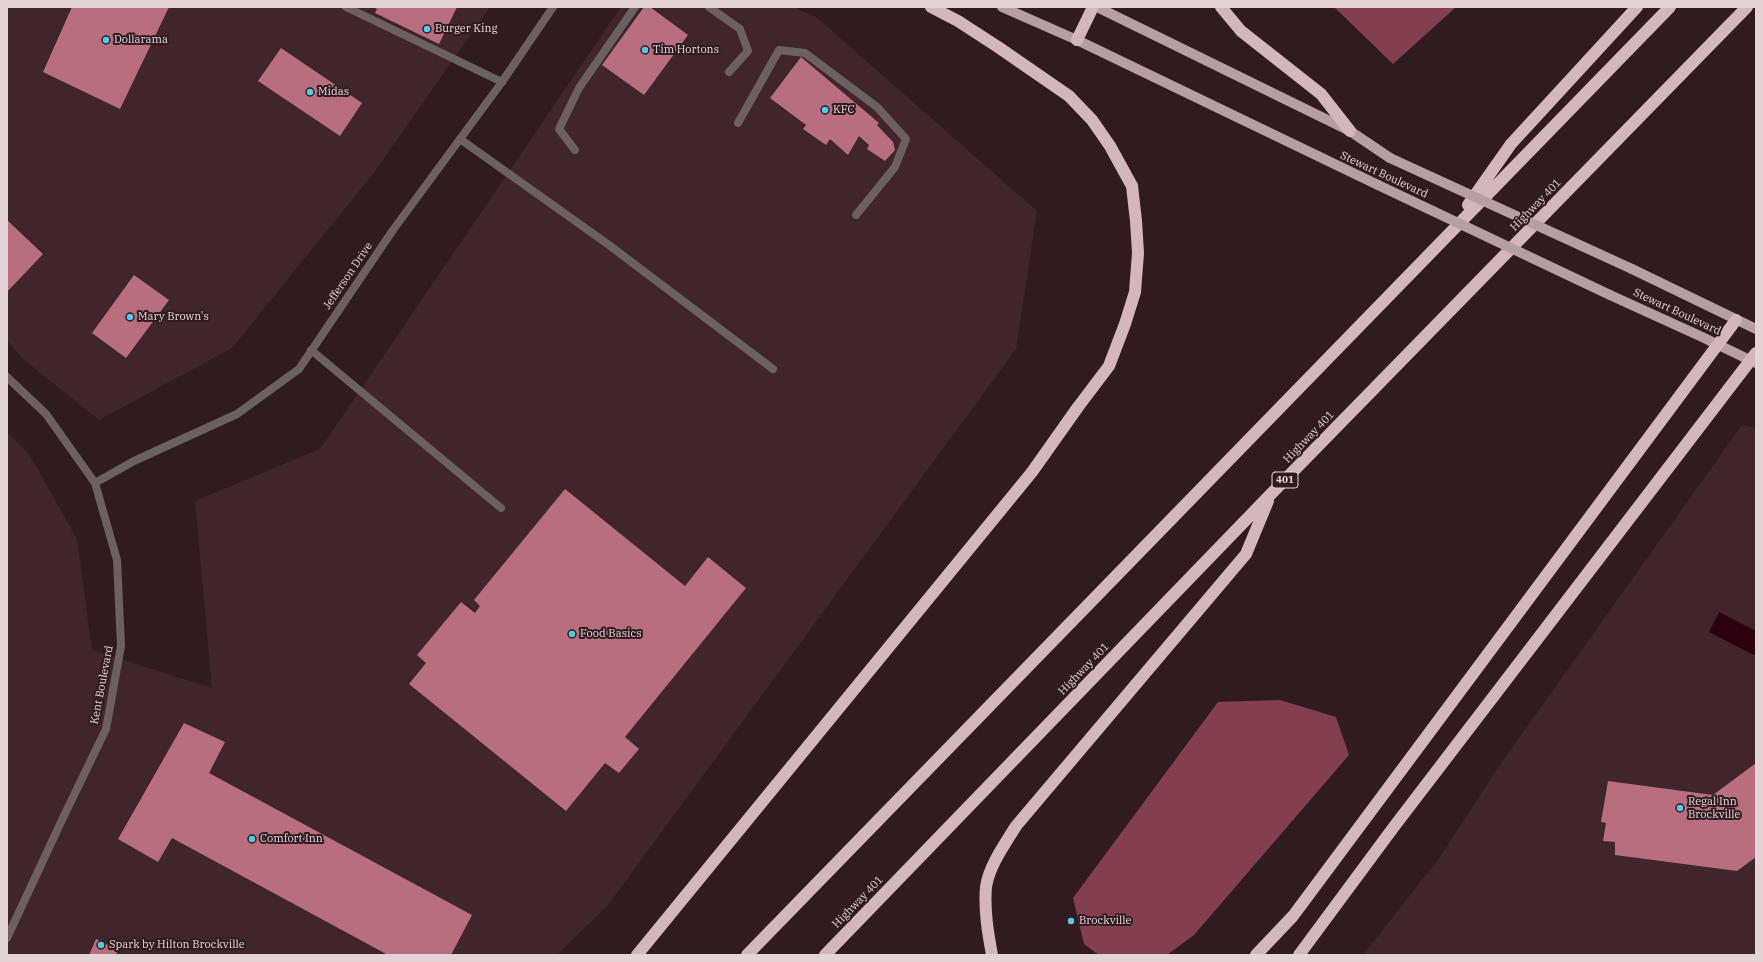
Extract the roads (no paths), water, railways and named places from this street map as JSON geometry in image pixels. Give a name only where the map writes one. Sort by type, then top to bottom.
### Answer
[{"type":"highway","points":[[637,955],[1032,472],[1109,366],[1136,292],[1138,253],[1132,186],[1110,146],[1092,120],[1069,96],[1037,72],[958,21],[932,7]]},
{"type":"highway","points":[[1077,40],[1093,7]]},
{"type":"highway","points":[[1221,7],[1241,32],[1321,94],[1350,131]]},
{"type":"highway","points":[[1445,238],[1511,144],[1637,7]]},
{"type":"highway","points":[[747,955],[1670,7]]},
{"type":"highway","name":"Highway 401","points":[[825,955],[1270,495],[1748,7]]},
{"type":"highway","points":[[1256,955],[1293,916],[1736,320]]},
{"type":"highway","points":[[1299,955],[1393,828],[1754,359]]},
{"type":"highway","points":[[992,955],[986,913],[986,886],[994,864],[1016,826],[1246,554],[1270,495]]},
{"type":"main road","name":"Stewart Boulevard","points":[[1002,7],[1077,40],[1610,295],[1754,359]]},
{"type":"main road","name":"Stewart Boulevard","points":[[1096,7],[1350,131],[1390,158],[1632,269],[1756,329]]},
{"type":"street","points":[[346,7],[502,82]]},
{"type":"street","name":"Jefferson Drive","points":[[95,483],[134,460],[237,414],[299,368],[393,230],[502,82],[553,7]]},
{"type":"street","points":[[575,150],[558,129],[579,88],[635,7]]},
{"type":"street","points":[[709,7],[740,29],[748,51],[729,72]]},
{"type":"street","points":[[738,124],[780,50],[805,53],[877,107],[906,139],[895,167],[856,216]]},
{"type":"street","points":[[460,138],[609,245],[773,368]]},
{"type":"street","points":[[311,350],[501,508]]},
{"type":"street","name":"Kent Boulevard","points":[[7,377],[46,414],[95,483],[117,560],[122,646],[106,729],[7,938]]},
{"type":"place","name":"Burger King","points":[[427,29]]},
{"type":"place","name":"Dollarama","points":[[106,40]]},
{"type":"place","name":"Tim Hortons","points":[[645,50]]},
{"type":"place","name":"Midas","points":[[310,92]]},
{"type":"place","name":"KFC","points":[[825,110]]},
{"type":"place","name":"Mary Brown's","points":[[130,317]]},
{"type":"place","name":"Food Basics","points":[[572,634]]},
{"type":"place","name":"Regal Inn Brockville","points":[[1680,808]]},
{"type":"place","name":"Comfort Inn","points":[[252,839]]},
{"type":"place","name":"Brockville","points":[[1071,921]]},
{"type":"place","name":"Spark by Hilton Brockville","points":[[101,945]]}]
